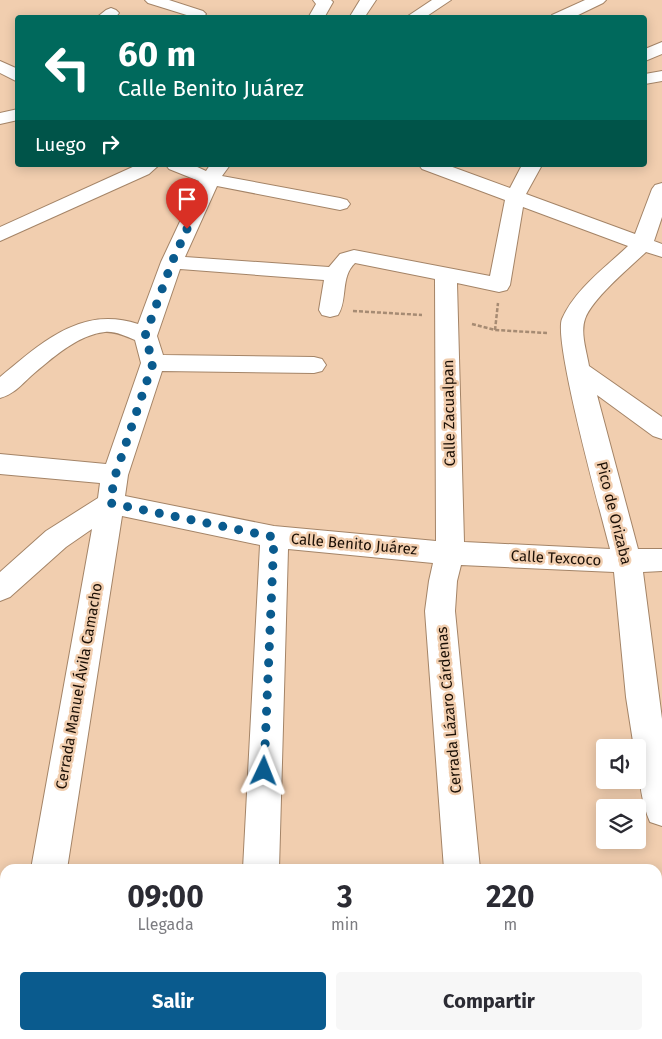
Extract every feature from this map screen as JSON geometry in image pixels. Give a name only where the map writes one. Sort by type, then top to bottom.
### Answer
[{"type":"street","points":[[152,0],[193,15]]},
{"type":"street","points":[[197,15],[210,0]]},
{"type":"street","points":[[358,15],[368,0]]},
{"type":"street","points":[[417,15],[443,0]]},
{"type":"street","points":[[559,0],[592,15]]},
{"type":"street","points":[[564,15],[598,0]]},
{"type":"street","points":[[317,15],[323,1]]},
{"type":"street","points":[[647,39],[662,46]]},
{"type":"street","points":[[647,55],[662,46]]},
{"type":"street","points":[[647,79],[662,76]]},
{"type":"street","points":[[0,119],[15,115]]},
{"type":"street","points":[[0,235],[146,167]]},
{"type":"street","points":[[187,167],[215,172],[340,204]]},
{"type":"street","points":[[434,167],[652,247],[662,189]]},
{"type":"street","points":[[330,310],[337,274],[344,260],[354,256],[500,285],[515,197],[531,167]]},
{"type":"street","points":[[215,172],[172,262],[145,336],[153,363],[314,365]]},
{"type":"street","name":"Pico de Orizaba","points":[[652,247],[586,299],[573,320],[572,334],[578,370],[627,561],[642,697],[661,796]]},
{"type":"street","points":[[172,262],[337,274]]},
{"type":"street","name":"Calle Zacualpan","points":[[446,273],[450,553]]},
{"type":"street","points":[[0,390],[56,345],[89,330],[106,325],[120,327],[145,336]]},
{"type":"street","name":"Cerrada Manuel Ávila Camacho","points":[[50,864],[112,489],[153,363]]},
{"type":"street","points":[[578,370],[662,430]]},
{"type":"street","name":"Calle Benito Juárez","points":[[0,464],[112,489],[274,537],[450,553]]},
{"type":"street","points":[[0,589],[112,489]]},
{"type":"street","points":[[260,864],[274,537]]},
{"type":"street","name":"Calle Texcoco","points":[[450,553],[627,561],[662,560]]},
{"type":"street","name":"Cerrada Lázaro Cárdenas","points":[[450,553],[442,581],[440,611],[462,864]]},
{"type":"path","points":[[495,330],[500,285]]},
{"type":"path","points":[[330,310],[448,316],[495,330],[572,334]]},
{"type":"route","points":[[187,229],[172,262],[145,336],[153,363],[115,476],[110,503],[274,537],[264,771]]}]
